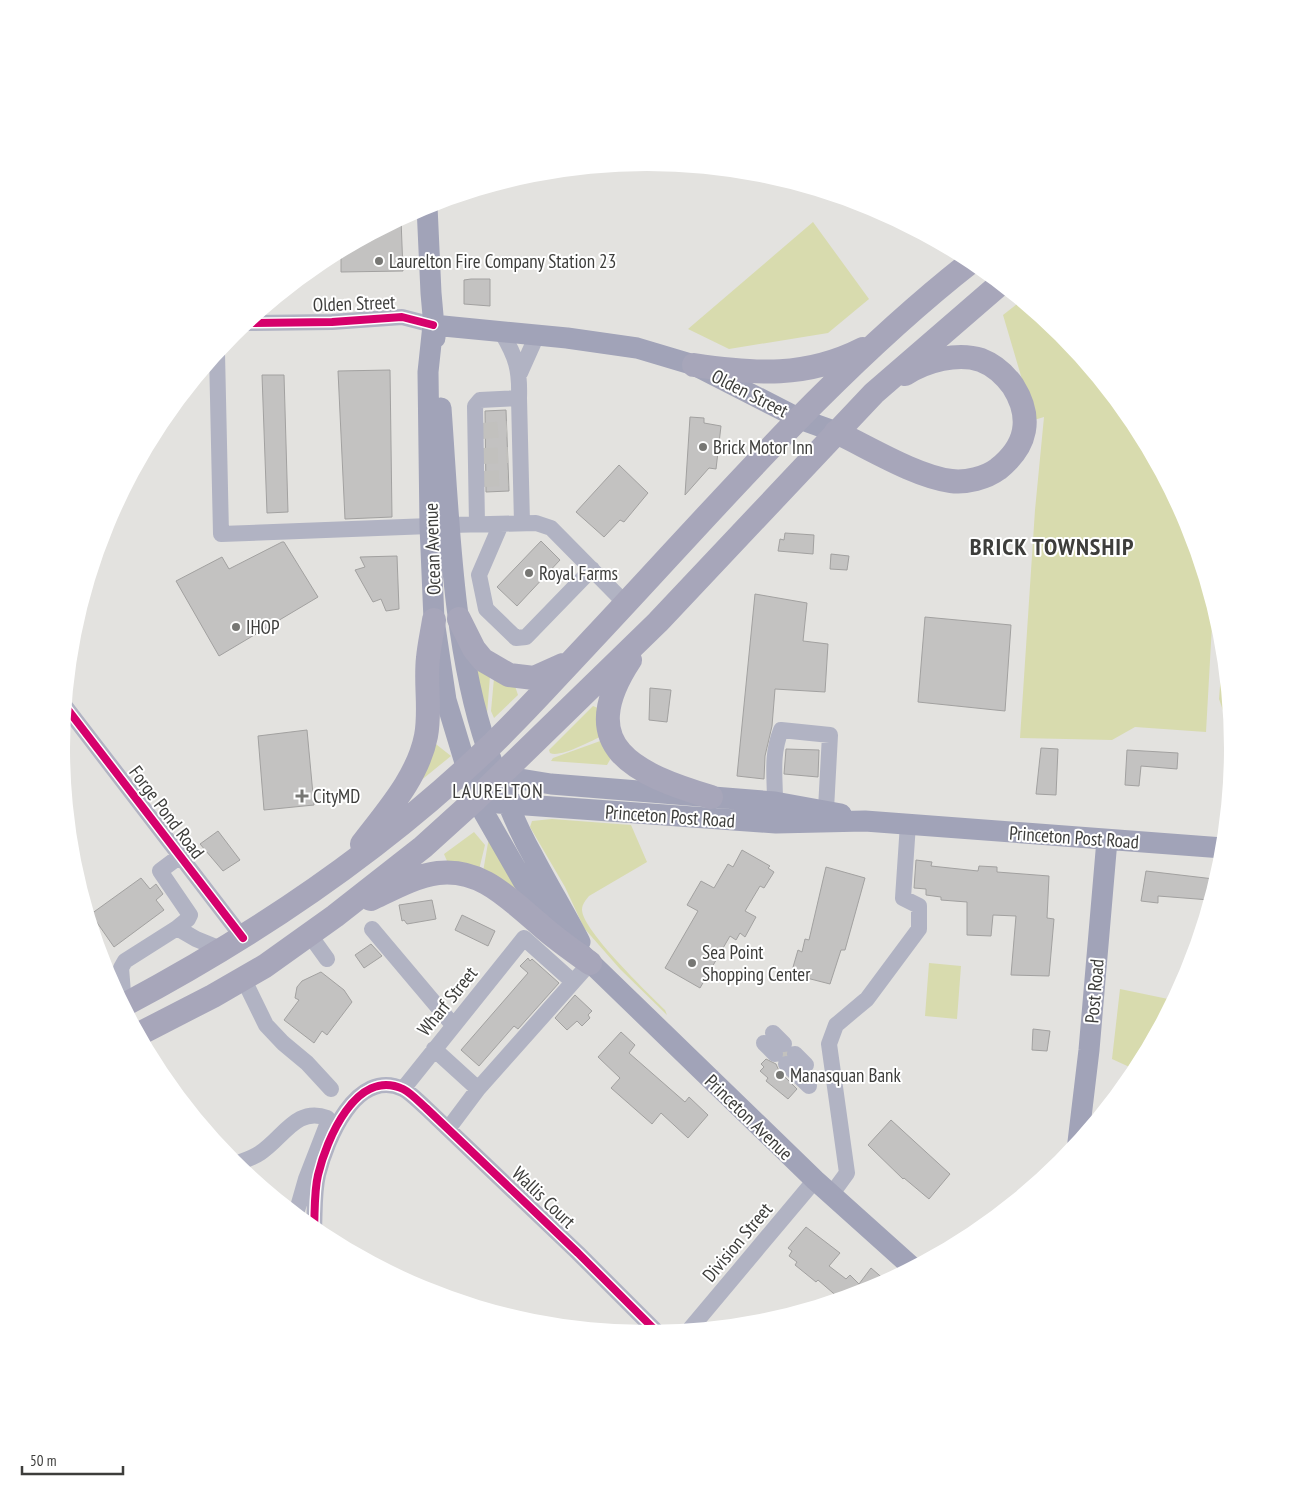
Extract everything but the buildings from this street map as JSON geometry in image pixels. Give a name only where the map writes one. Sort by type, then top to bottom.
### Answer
[{"type":"highway","points":[[129,1002],[233,944],[346,865],[384,838],[488,749],[800,418],[910,311],[965,266]]},
{"type":"highway","points":[[144,1031],[265,966],[335,916],[423,847],[499,777],[658,622],[874,393],[995,288]]},
{"type":"highway","points":[[694,365],[738,371],[792,372],[827,364],[880,341]]},
{"type":"highway","points":[[836,432],[921,474],[952,482],[973,480],[991,474],[1010,458],[1020,443],[1026,419],[1022,404],[1006,377],[994,367],[981,360],[959,357],[935,361],[908,372],[874,393]]},
{"type":"highway","points":[[459,619],[474,649],[483,660],[508,675],[534,678],[573,660]]},
{"type":"highway","points":[[346,865],[398,797],[411,775],[421,752],[426,735],[429,702],[428,659],[434,620]]},
{"type":"highway","points":[[658,622],[617,681],[610,704],[608,722],[611,735],[616,748],[628,762],[650,776],[711,797]]},
{"type":"highway","points":[[335,916],[418,878],[439,873],[460,873],[479,878],[494,886],[554,937],[590,963]]},
{"type":"main road","name":"Ocean Avenue","points":[[427,214],[433,325],[428,366],[440,526],[474,702],[488,749],[499,777]]},
{"type":"main road","name":"Olden Street","points":[[433,325],[537,335],[637,348],[694,365],[800,418],[836,432]]},
{"type":"main road","name":"Ocean Avenue","points":[[440,526],[434,620],[446,700],[465,769],[476,799]]},
{"type":"main road","name":"Princeton Post Road","points":[[465,769],[499,777],[551,784],[775,802],[826,809],[865,821]]},
{"type":"main road","name":"Princeton Avenue","points":[[499,777],[532,855],[590,963]]},
{"type":"main road","name":"Princeton Post Road","points":[[476,799],[510,805],[776,824],[865,821],[1215,847]]},
{"type":"main road","name":"Princeton Avenue","points":[[476,799],[523,882],[562,935],[815,1180],[906,1263]]},
{"type":"main road","name":"Post Road","points":[[1079,1130],[1089,1050],[1107,840]]},
{"type":"street","name":"Olden Street","points":[[257,323],[332,322],[402,317],[433,325]]},
{"type":"street","points":[[502,333],[514,352],[520,373],[519,398],[513,429],[515,478],[522,523]]},
{"type":"street","points":[[520,373],[537,335]]},
{"type":"street","points":[[217,363],[221,534],[536,523],[551,528],[626,604]]},
{"type":"street","points":[[477,524],[480,479],[475,406],[480,400],[519,398]]},
{"type":"street","points":[[501,524],[479,575],[486,609],[516,638],[526,637],[592,569]]},
{"type":"street","name":"Forge Pond Road","points":[[71,714],[180,856],[233,944]]},
{"type":"street","points":[[775,802],[774,746],[780,730],[830,735],[826,809]]},
{"type":"street","points":[[831,1195],[847,1173],[829,1044],[836,1025],[867,999],[919,929],[919,906],[903,898],[908,824]]},
{"type":"street","points":[[123,987],[121,968],[125,961],[177,928],[190,915],[160,871],[180,856]]},
{"type":"street","points":[[177,928],[196,939],[233,944]]},
{"type":"street","points":[[372,929],[453,1025]]},
{"type":"street","points":[[309,934],[328,958]]},
{"type":"street","name":"Wharf Street","points":[[403,1089],[524,938],[572,982]]},
{"type":"street","points":[[448,1129],[478,1089],[590,963]]},
{"type":"street","points":[[243,978],[266,1024],[283,1043],[308,1063],[331,1089]]},
{"type":"street","points":[[434,1049],[478,1089]]},
{"type":"street","points":[[315,1220],[318,1177],[339,1121],[348,1107],[369,1089],[387,1085],[403,1089]]},
{"type":"street","name":"Wallis Court","points":[[403,1089],[448,1129],[650,1325]]},
{"type":"street","points":[[244,1160],[259,1154],[304,1115],[316,1114],[327,1118],[327,1125],[306,1179],[298,1207]]},
{"type":"street","name":"Division Street","points":[[696,1323],[815,1180]]},
{"type":"green space","points":[[813,222],[869,299],[828,333],[729,349],[688,329]]},
{"type":"green space","points":[[1016,305],[1055,340],[1081,368],[1127,427],[1164,493],[1180,527],[1193,563],[1212,630],[1206,732],[1135,727],[1112,740],[1020,738],[1035,510],[1044,417],[1034,420],[1003,315]]},
{"type":"green space","points":[[478,665],[490,676],[487,714],[471,668]]},
{"type":"green space","points":[[494,678],[515,686],[518,695],[494,718],[491,711]]},
{"type":"green space","points":[[1220,684],[1223,710],[1219,699]]},
{"type":"green space","points":[[593,706],[600,709],[602,736],[568,751],[555,754],[550,753],[549,750]]},
{"type":"green space","points":[[603,740],[611,758],[607,765],[551,761],[553,758]]},
{"type":"green space","points":[[432,741],[451,756],[419,782]]},
{"type":"green space","points":[[552,819],[631,825],[647,862],[589,896],[583,904],[582,910],[585,920],[604,946],[665,1010],[667,1015],[620,969],[584,928],[565,887],[530,827],[532,821]]},
{"type":"green space","points":[[474,832],[485,845],[479,870],[447,861],[444,854]]},
{"type":"green space","points":[[489,837],[522,894],[483,872]]},
{"type":"green space","points":[[929,963],[961,966],[957,1019],[925,1016]]},
{"type":"green space","points":[[1120,989],[1166,999],[1147,1037],[1129,1067],[1112,1059]]},
{"type":"tunnel","points":[[482,431],[507,429]]},
{"type":"tunnel","points":[[482,456],[508,455]]},
{"type":"tunnel","points":[[483,479],[508,478]]},
{"type":"tunnel","points":[[780,1049],[791,1059]]},
{"type":"cycle path","points":[[257,323],[332,322],[402,317],[433,325]]},
{"type":"cycle path","points":[[71,714],[243,938]]},
{"type":"cycle path","points":[[314,1219],[315,1195],[322,1161],[336,1127],[346,1111],[371,1088],[386,1085],[403,1089],[426,1108],[578,1253],[650,1325]]},
{"type":"place","name":"Laurelton Fire Company Station 23","points":[[379,261]]},
{"type":"place","name":"Brick Motor Inn","points":[[703,447]]},
{"type":"place","name":"Royal Farms","points":[[529,573]]},
{"type":"place","name":"IHOP","points":[[236,627]]},
{"type":"place","name":"CityMD","points":[[302,796]]},
{"type":"place","name":"Sea Point Shopping Center","points":[[692,963]]},
{"type":"place","name":"Manasquan Bank","points":[[780,1075]]},
{"type":"district","name":"BRICK TOWNSHIP","points":[[1052,547]]},
{"type":"district","name":"LAURELTON","points":[[498,791]]}]
